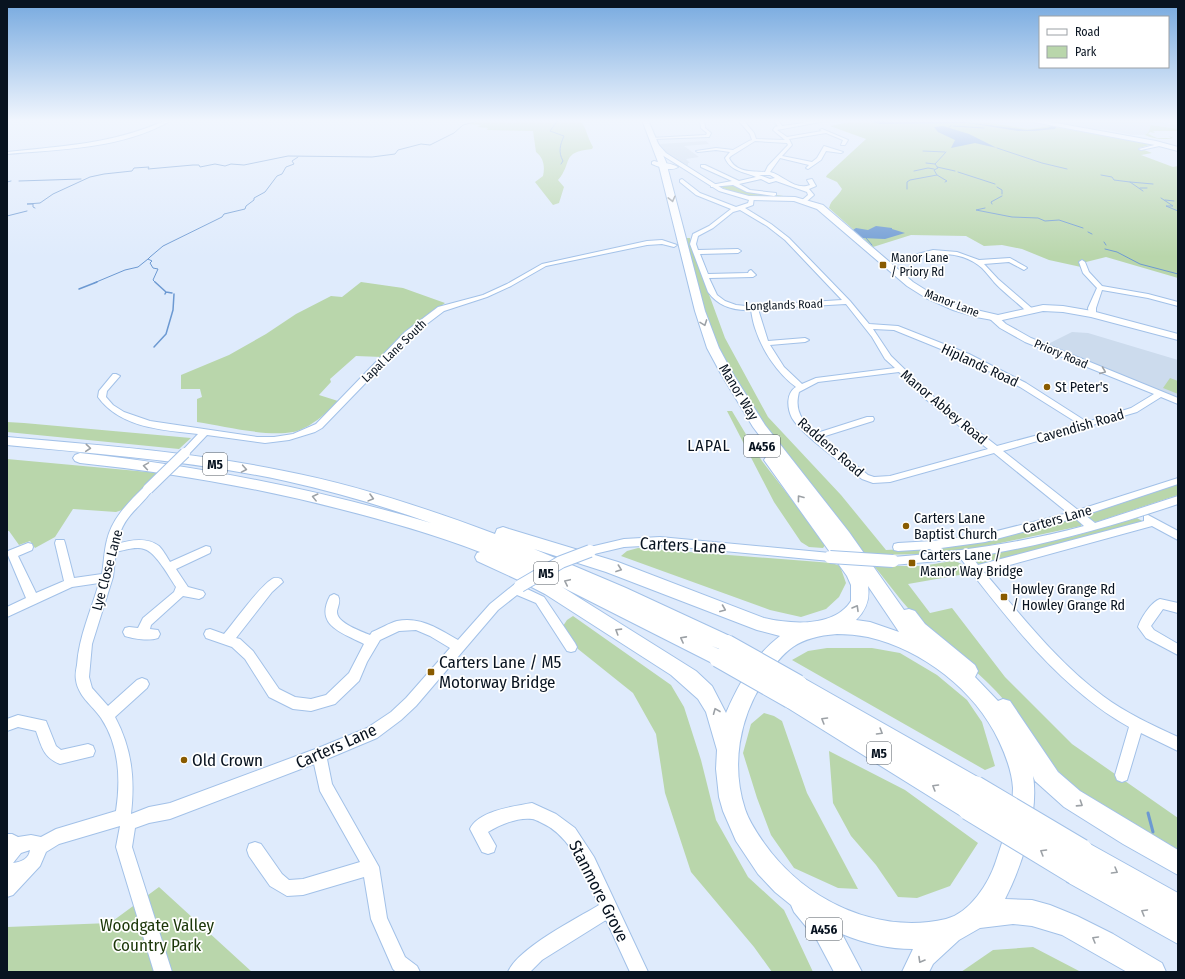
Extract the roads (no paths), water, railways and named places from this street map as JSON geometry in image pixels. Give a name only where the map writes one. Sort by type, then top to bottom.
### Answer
[{"type":"highway","points":[[655,166],[662,197]]},
{"type":"highway","name":"Manor Way","points":[[664,168],[698,304],[713,348],[742,401],[843,536],[911,634],[922,647],[939,661]]},
{"type":"highway","name":"Manor Way","points":[[670,239],[696,331],[703,348],[733,404],[780,472],[857,576],[861,591],[859,604],[853,613],[843,620],[796,635],[783,643],[775,651],[759,671],[743,698],[733,721],[726,749]]},
{"type":"highway","name":"M5","points":[[7,441],[113,450],[224,465],[292,478],[419,512],[519,548],[631,597],[722,651],[794,691],[1079,862],[1178,932]]},
{"type":"highway","name":"M5","points":[[7,451],[98,460],[228,479],[264,485],[366,510],[462,539],[508,556],[722,651]]},
{"type":"highway","points":[[366,510],[480,556],[522,574],[551,589],[698,683],[716,708],[721,723],[726,749],[728,780],[734,810],[744,834],[774,874],[792,890],[847,924],[869,930],[887,934],[912,936],[950,931]]},
{"type":"highway","points":[[419,512],[515,536],[612,567],[763,625],[776,628],[856,627],[871,630],[894,638],[939,661],[972,686],[986,700],[1029,758],[1072,799],[1130,836],[1178,863]]},
{"type":"highway","points":[[843,536],[919,629],[976,677],[992,695],[1050,779]]},
{"type":"highway","points":[[915,972],[924,955],[950,931],[974,916],[990,900],[1001,881],[1020,822],[1025,796],[1022,771],[999,718]]},
{"type":"highway","name":"M5","points":[[1079,862],[1178,907]]},
{"type":"highway","name":"A456","points":[[792,890],[826,931],[849,972]]},
{"type":"highway","points":[[974,916],[1012,911],[1043,914],[1086,934],[1153,972]]},
{"type":"main road","points":[[659,166],[664,168],[680,166]]},
{"type":"main road","name":"Manor Lane","points":[[680,166],[689,170],[713,186],[737,195],[752,198],[783,197],[804,200],[823,209],[922,293],[956,308],[993,317],[1010,316],[1051,307],[1092,314],[1178,337]]},
{"type":"street","points":[[733,166],[742,171],[769,180],[778,180],[805,189],[811,195],[804,200]]},
{"type":"street","points":[[767,173],[771,166]]},
{"type":"street","points":[[807,170],[812,166]]},
{"type":"street","points":[[706,167],[726,175],[734,182],[750,191],[774,194]]},
{"type":"street","points":[[713,186],[755,180],[757,176],[767,173],[777,176],[779,179],[778,180]]},
{"type":"street","points":[[805,189],[813,186],[810,180]]},
{"type":"street","name":"Manor Abbey Road","points":[[685,182],[698,194],[738,208],[762,220],[783,236],[848,302],[899,370],[926,395],[1093,527]]},
{"type":"street","points":[[738,208],[751,204],[752,198]]},
{"type":"street","name":"Longlands Road","points":[[738,208],[711,227],[696,234],[693,244],[711,292],[715,298],[736,307],[753,308],[848,302]]},
{"type":"street","name":"Lapal Lane South","points":[[205,432],[272,441],[307,433],[319,426],[331,415],[352,391],[408,334],[441,309],[485,296],[509,285],[544,265],[670,239]]},
{"type":"street","points":[[696,252],[738,251]]},
{"type":"street","points":[[917,255],[931,252],[946,252],[962,255],[979,262],[1030,311]]},
{"type":"street","points":[[979,262],[1008,259],[1024,266]]},
{"type":"street","points":[[1082,262],[1086,273],[1100,288],[1148,296],[1178,304]]},
{"type":"street","points":[[706,276],[752,274]]},
{"type":"street","points":[[1092,314],[1092,308],[1100,288]]},
{"type":"street","points":[[753,308],[759,329],[766,342],[787,375],[801,387],[816,380],[899,370]]},
{"type":"street","name":"Priory Road","points":[[993,317],[1003,326],[1028,340],[1178,401]]},
{"type":"street","name":"Hiplands Road","points":[[867,326],[895,328],[966,356],[1018,382],[1086,425]]},
{"type":"street","points":[[766,342],[805,339]]},
{"type":"street","points":[[116,376],[103,391],[102,397],[105,402],[117,412],[157,425],[205,432]]},
{"type":"street","name":"Raddens Road","points":[[801,387],[795,392],[793,398],[793,409],[799,422],[857,471],[865,477],[873,480],[890,479],[996,450]]},
{"type":"street","name":"Cavendish Road","points":[[996,450],[1134,410],[1160,394]]},
{"type":"street","points":[[816,436],[870,419]]},
{"type":"street","name":"Lye Close Lane","points":[[163,972],[124,847],[127,773],[122,749],[107,716],[93,699],[82,682],[83,653],[106,578],[116,530],[121,520],[132,505],[205,432]]},
{"type":"street","name":"Carters Lane","points":[[898,547],[933,545],[985,538],[1077,514],[1178,481]]},
{"type":"street","name":"Carters Lane","points":[[39,847],[56,837],[170,810],[319,755],[372,733],[396,716],[411,702],[494,607],[518,587],[561,562],[590,551],[624,543],[660,541],[830,557],[893,561],[941,558],[1040,540],[1139,514],[1178,500]]},
{"type":"street","points":[[1139,514],[1178,536]]},
{"type":"street","name":"Carters Lane","points":[[976,570],[1153,522]]},
{"type":"street","points":[[60,543],[70,583]]},
{"type":"street","points":[[112,549],[127,545],[144,544],[155,549],[182,587],[181,591],[147,622],[148,633],[130,632]]},
{"type":"street","points":[[933,545],[941,558]]},
{"type":"street","points":[[28,547],[12,554],[32,600]]},
{"type":"street","points":[[168,568],[205,549]]},
{"type":"street","points":[[963,554],[1063,671],[1097,699],[1137,725],[1178,744]]},
{"type":"street","points":[[7,612],[70,583],[106,578]]},
{"type":"street","points":[[227,639],[268,589],[277,582]]},
{"type":"street","points":[[518,587],[540,600],[571,647]]},
{"type":"street","points":[[181,591],[199,594]]},
{"type":"street","points":[[334,599],[331,614],[336,624],[371,642]]},
{"type":"street","points":[[1178,608],[1160,604],[1144,627],[1150,634],[1178,650]]},
{"type":"street","points":[[210,634],[236,643],[249,655],[274,693],[293,703],[311,706],[330,700],[354,677],[371,642],[376,636],[398,626],[417,625],[434,632],[458,647]]},
{"type":"street","points":[[107,716],[142,684]]},
{"type":"street","points":[[7,725],[18,722],[41,726],[51,752],[60,757],[88,751]]},
{"type":"street","points":[[1122,775],[1137,725]]},
{"type":"street","points":[[319,755],[324,786],[371,867],[379,918],[399,963],[411,972]]},
{"type":"street","name":"Stanmore Grove","points":[[488,846],[478,829],[500,816],[532,811],[551,819],[570,833],[588,863],[639,972]]},
{"type":"street","points":[[7,890],[37,857],[39,847],[36,843],[28,842],[10,849]]},
{"type":"street","points":[[255,850],[276,880],[288,888],[303,887],[371,867]]},
{"type":"street","points":[[7,869],[17,872],[26,868]]},
{"type":"street","points":[[517,972],[536,954],[609,908]]},
{"type":"water","points":[[876,226],[892,228],[905,233],[885,239],[862,238],[853,230],[856,228],[868,230]]},
{"type":"waterway","points":[[35,208],[33,207],[33,204],[27,204],[40,203],[53,194],[90,177],[132,171],[134,168],[149,167],[148,169],[185,166]]},
{"type":"waterway","points":[[199,166],[200,167],[207,166]]},
{"type":"waterway","points":[[148,259],[163,246],[222,217],[224,214],[245,209],[246,206],[254,200],[254,198],[265,192],[277,176],[282,174],[286,167],[290,166]]},
{"type":"waterway","points":[[1053,166],[1067,169]]},
{"type":"waterway","points":[[937,167],[934,170],[937,175]]},
{"type":"waterway","points":[[937,167],[955,171]]},
{"type":"waterway","points":[[914,171],[928,168],[934,169]]},
{"type":"waterway","points":[[958,172],[995,184]]},
{"type":"waterway","points":[[907,189],[907,182],[910,180],[937,175]]},
{"type":"waterway","points":[[937,175],[947,181],[945,182]]},
{"type":"waterway","points":[[1101,175],[1112,177],[1114,180],[1130,182]]},
{"type":"waterway","points":[[19,181],[81,179]]},
{"type":"waterway","points":[[7,182],[11,181]]},
{"type":"waterway","points":[[1130,182],[1153,184]]},
{"type":"waterway","points":[[1130,182],[1143,191]]},
{"type":"waterway","points":[[997,187],[1002,190],[1002,194]]},
{"type":"waterway","points":[[1140,188],[1147,188]]},
{"type":"waterway","points":[[992,204],[991,202],[1002,196]]},
{"type":"waterway","points":[[1161,198],[1173,206],[1166,206],[1178,211]]},
{"type":"waterway","points":[[1165,200],[1174,201]]},
{"type":"waterway","points":[[985,208],[976,210],[1012,217],[1038,218],[1045,221],[1059,220],[1083,228]]},
{"type":"waterway","points":[[7,216],[27,211]]},
{"type":"waterway","points":[[1088,232],[1092,234]]},
{"type":"waterway","points":[[866,238],[872,245]]},
{"type":"waterway","points":[[1105,249],[1117,252],[1140,264],[1178,274]]},
{"type":"waterway","points":[[94,283],[125,270],[138,267],[148,259]]},
{"type":"waterway","points":[[148,259],[152,261],[150,263],[153,268],[158,269],[153,280],[155,282]]},
{"type":"waterway","points":[[79,289],[97,282]]},
{"type":"waterway","points":[[155,282],[166,292]]},
{"type":"waterway","points":[[166,292],[172,293]]},
{"type":"waterway","points":[[154,347],[166,334],[173,310],[174,294]]},
{"type":"waterway","points":[[1148,813],[1153,832]]},
{"type":"place","name":"Manor Lane / Priory Rd","points":[[883,265]]},
{"type":"place","name":"St Peter's","points":[[1047,387]]},
{"type":"place","name":"Carters Lane Baptist Church","points":[[906,526]]},
{"type":"place","name":"Carters Lane / Manor Way Bridge","points":[[912,563]]},
{"type":"place","name":"Howley Grange Rd / Howley Grange Rd","points":[[1004,597]]},
{"type":"place","name":"Carters Lane / M5 Motorway Bridge","points":[[431,672]]},
{"type":"place","name":"Old Crown","points":[[184,760]]},
{"type":"district","name":"LAPAL","points":[[709,445]]},
{"type":"park label","name":"Woodgate Valley Country Park","points":[[157,935]]}]
